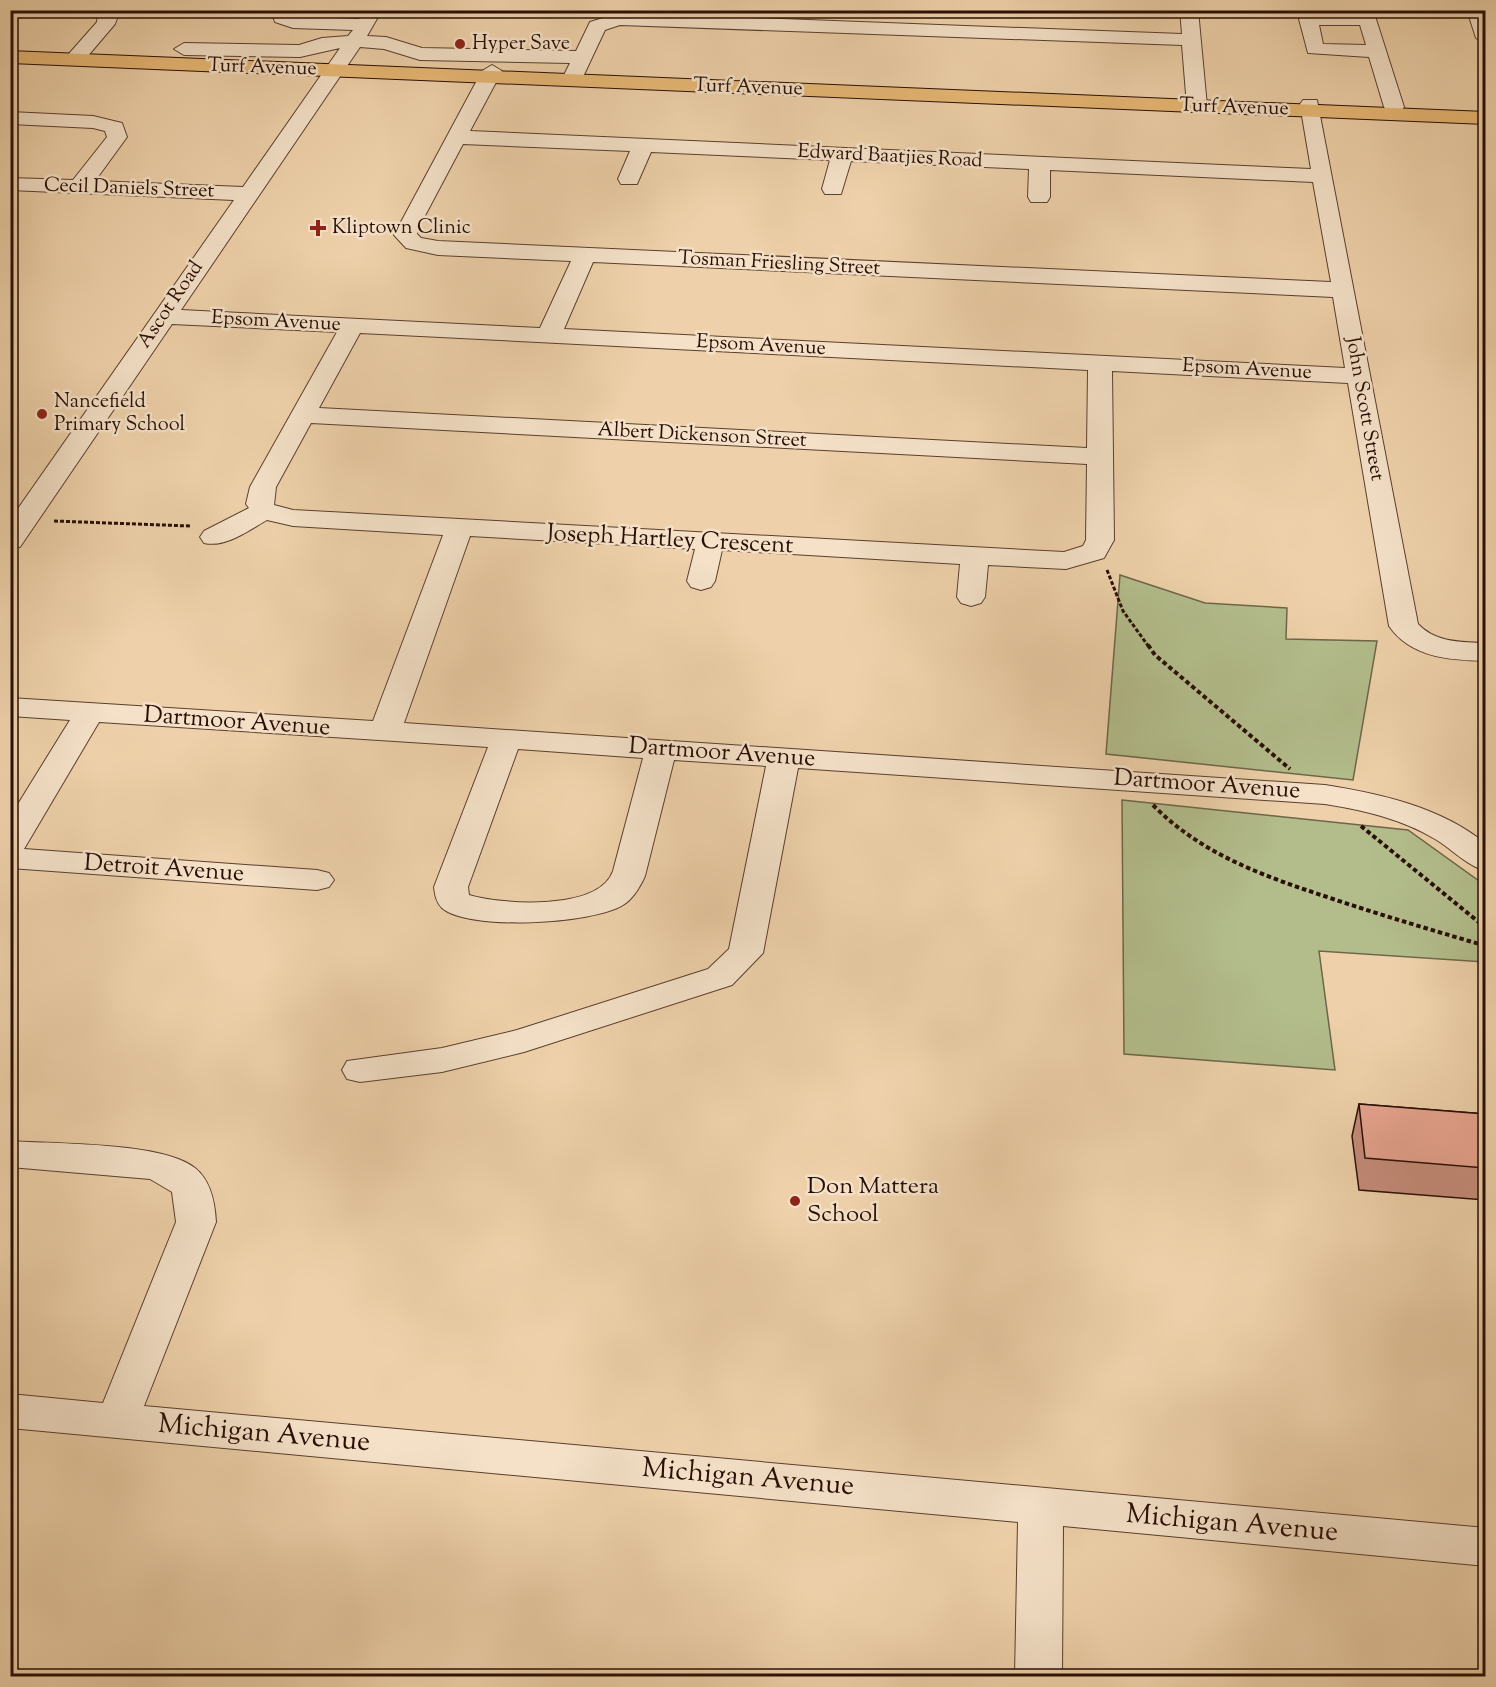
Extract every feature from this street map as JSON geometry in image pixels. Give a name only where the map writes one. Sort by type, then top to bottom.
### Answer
[{"type":"main road","name":"Turf Avenue","points":[[10,51],[77,57],[490,74],[575,70],[1485,118]]},
{"type":"main road","name":"Turf Avenue","points":[[10,57],[162,57],[184,53],[336,67]]},
{"type":"main road","name":"Turf Avenue","points":[[1310,107],[1394,107],[1485,111]]},
{"type":"street","points":[[77,57],[106,24],[109,16],[107,10]]},
{"type":"street","points":[[280,10],[282,18],[293,22],[369,17]]},
{"type":"street","points":[[1189,10],[1197,103]]},
{"type":"street","points":[[1476,10],[1485,38]]},
{"type":"street","name":"Ascot Road","points":[[10,541],[369,17]]},
{"type":"street","points":[[184,53],[300,51],[322,44],[354,41],[386,44],[420,54],[575,70],[597,26],[609,21],[634,19],[1191,40]]},
{"type":"street","points":[[1376,51],[1394,107]]},
{"type":"street","name":"Tosman Friesling Street","points":[[490,74],[408,227],[405,235],[407,240],[438,248],[1343,290]]},
{"type":"street","name":"John Scott Street","points":[[1310,107],[1404,626],[1411,635],[1429,644],[1452,650],[1485,652]]},
{"type":"street","points":[[10,118],[86,121],[115,127],[117,137],[79,187]]},
{"type":"street","name":"Edward Baatjies Road","points":[[457,137],[1322,176]]},
{"type":"street","points":[[629,179],[643,145]]},
{"type":"street","points":[[833,189],[842,154]]},
{"type":"street","points":[[1039,197],[1040,164]]},
{"type":"street","name":"Cecil Daniels Street","points":[[15,190],[79,187],[247,194]]},
{"type":"street","points":[[549,335],[585,255]]},
{"type":"street","name":"Epsom Avenue","points":[[164,316],[1359,376]]},
{"type":"street","points":[[223,532],[264,511],[260,504],[263,487],[352,326]]},
{"type":"street","points":[[1086,557],[1098,548],[1100,540],[1100,362]]},
{"type":"street","name":"Albert Dickenson Street","points":[[304,415],[1099,457]]},
{"type":"street","name":"Joseph Hartley Crescent","points":[[264,511],[292,518],[975,558],[1052,562],[1086,557]]},
{"type":"street","points":[[385,732],[459,528]]},
{"type":"street","points":[[701,581],[710,542]]},
{"type":"street","points":[[971,597],[975,558]]},
{"type":"street","name":"Dartmoor Avenue","points":[[10,707],[1323,794],[1369,802],[1429,823],[1464,843],[1485,861]]},
{"type":"street","points":[[10,845],[90,712]]},
{"type":"street","points":[[506,740],[451,887],[453,900],[461,905],[557,910],[585,908],[605,903],[615,896],[628,878],[661,750]]},
{"type":"street","points":[[360,1070],[442,1060],[524,1040],[720,977],[746,953],[784,758]]},
{"type":"street","name":"Detroit Avenue","points":[[10,858],[317,880]]},
{"type":"street","points":[[10,1154],[151,1165],[170,1170],[184,1180],[192,1191],[196,1204],[196,1222],[117,1420]]},
{"type":"street","name":"Michigan Avenue","points":[[10,1411],[1485,1547]]},
{"type":"street","points":[[1038,1677],[1041,1506]]},
{"type":"path","points":[[49,521],[223,532]]},
{"type":"path","points":[[1086,557],[1109,572],[1123,611],[1155,655],[1255,741],[1485,928]]},
{"type":"path","points":[[1131,780],[1164,818],[1196,842],[1239,864],[1353,905],[1485,946]]},
{"type":"green space","points":[[1120,575],[1205,603],[1287,608],[1286,639],[1377,641],[1353,780],[1106,754]]},
{"type":"green space","points":[[1122,800],[1408,830],[1479,881],[1485,900],[1485,962],[1319,951],[1335,1070],[1124,1054]]},
{"type":"building","points":[[1359,1104],[1485,1114],[1485,1168],[1365,1158]]},
{"type":"place","name":"Hyper Save","points":[[460,44]]},
{"type":"place","name":"Kliptown Clinic","points":[[318,228]]},
{"type":"place","name":"Nancefield Primary School","points":[[42,414]]},
{"type":"place","name":"Don Mattera School","points":[[795,1201]]}]
